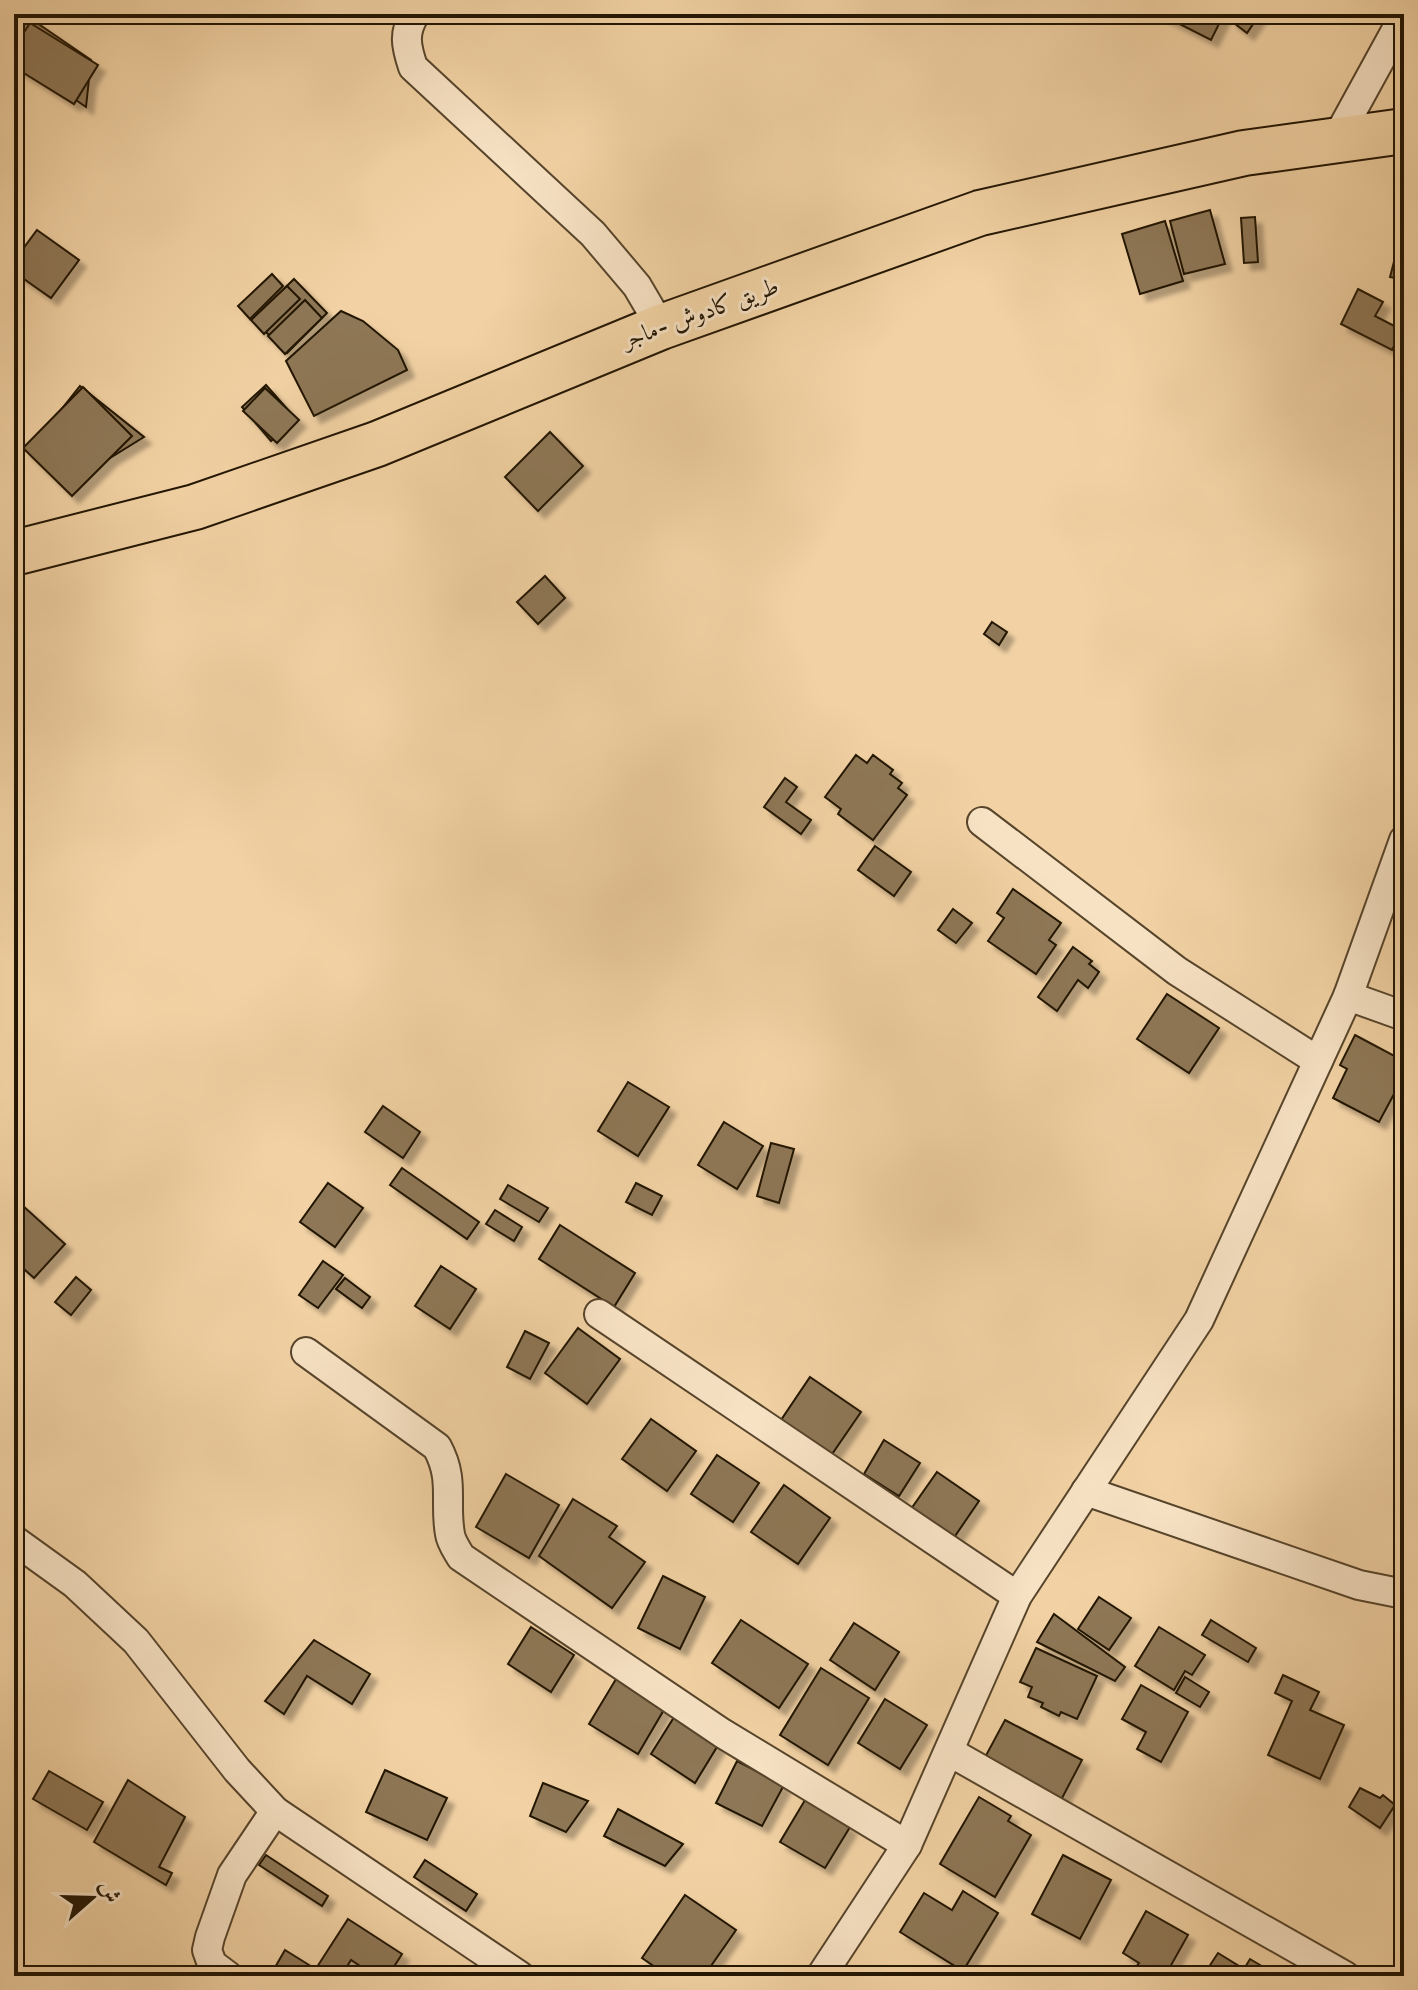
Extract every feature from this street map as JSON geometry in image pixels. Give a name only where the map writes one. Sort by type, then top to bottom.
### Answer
[{"type":"highway","name":"طريق كادوش -ماجر","points":[[14,553],[195,507],[377,444],[661,327],[980,213],[1244,153],[1404,131]]},
{"type":"street","points":[[415,14],[407,27],[406,47],[413,67],[593,234],[637,286],[661,327]]},
{"type":"street","points":[[1336,140],[1404,16]]},
{"type":"street","points":[[982,822],[1177,971],[1318,1061]]},
{"type":"street","points":[[821,1976],[907,1845],[1017,1596],[1199,1320],[1348,996],[1404,840]]},
{"type":"street","points":[[1348,996],[1404,1016]]},
{"type":"street","points":[[599,1314],[1017,1596]]},
{"type":"street","points":[[306,1352],[437,1447],[446,1464],[450,1536],[461,1557],[722,1733],[907,1845]]},
{"type":"street","points":[[1086,1491],[1359,1585],[1404,1594]]},
{"type":"street","points":[[14,1540],[75,1584],[136,1641],[237,1770],[275,1811],[520,1976]]},
{"type":"street","points":[[950,1752],[1345,1976]]},
{"type":"street","points":[[228,1976],[212,1964],[207,1950],[210,1937],[232,1875],[275,1811]]},
{"type":"building","points":[[24,14],[91,60],[86,107],[14,57],[14,29]]},
{"type":"building","points":[[1160,14],[1224,14],[1211,40]]},
{"type":"building","points":[[1234,14],[1260,14],[1247,33],[1230,20]]},
{"type":"building","points":[[30,23],[98,65],[74,104],[14,67],[14,48]]},
{"type":"building","points":[[1210,210],[1225,264],[1184,274],[1170,221]]},
{"type":"building","points":[[1255,217],[1258,262],[1244,263],[1241,218]]},
{"type":"building","points":[[1165,221],[1183,281],[1140,294],[1122,234]]},
{"type":"building","points":[[37,230],[79,260],[51,298],[14,272],[14,261]]},
{"type":"building","points":[[1404,231],[1404,280],[1390,277]]},
{"type":"building","points":[[272,274],[283,286],[250,319],[238,306]]},
{"type":"building","points":[[294,279],[327,313],[287,353],[253,319]]},
{"type":"building","points":[[287,286],[300,299],[264,334],[251,320]]},
{"type":"building","points":[[1358,289],[1383,302],[1375,316],[1402,330],[1392,350],[1341,324]]},
{"type":"building","points":[[305,300],[322,318],[285,354],[268,336]]},
{"type":"building","points":[[341,311],[363,321],[398,350],[407,370],[314,416],[286,361]]},
{"type":"building","points":[[266,385],[296,419],[271,441],[242,407]]},
{"type":"building","points":[[80,386],[144,437],[76,479],[33,445]]},
{"type":"building","points":[[83,387],[132,436],[72,496],[23,448]]},
{"type":"building","points":[[265,388],[299,420],[277,443],[243,411]]},
{"type":"building","points":[[550,432],[583,466],[538,511],[505,477]]},
{"type":"building","points":[[545,576],[565,598],[538,624],[517,602]]},
{"type":"building","points":[[992,622],[1007,632],[999,645],[984,634]]},
{"type":"building","points":[[856,755],[867,763],[873,755],[893,770],[890,774],[902,783],[898,788],[907,795],[873,840],[838,814],[841,809],[825,797]]},
{"type":"building","points":[[785,778],[797,787],[786,802],[811,820],[801,834],[764,807]]},
{"type":"building","points":[[875,846],[911,872],[894,896],[858,870]]},
{"type":"building","points":[[1013,889],[1061,923],[1049,940],[1056,945],[1036,974],[988,941],[1004,918],[997,913]]},
{"type":"building","points":[[953,909],[972,923],[956,943],[938,930]]},
{"type":"building","points":[[1073,947],[1092,961],[1089,964],[1099,972],[1088,988],[1078,980],[1057,1011],[1038,997]]},
{"type":"building","points":[[1167,994],[1219,1028],[1189,1073],[1137,1039]]},
{"type":"building","points":[[1355,1035],[1404,1061],[1404,1099],[1394,1094],[1379,1122],[1333,1098],[1347,1069],[1340,1065]]},
{"type":"building","points":[[628,1082],[669,1107],[638,1156],[598,1131]]},
{"type":"building","points":[[383,1106],[420,1132],[403,1158],[365,1132]]},
{"type":"building","points":[[724,1122],[763,1146],[737,1189],[698,1165]]},
{"type":"building","points":[[771,1143],[794,1149],[779,1203],[757,1196]]},
{"type":"building","points":[[402,1168],[479,1222],[467,1239],[390,1185]]},
{"type":"building","points":[[328,1183],[363,1208],[335,1247],[300,1222]]},
{"type":"building","points":[[636,1183],[662,1196],[652,1215],[626,1202]]},
{"type":"building","points":[[508,1185],[548,1208],[539,1222],[500,1199]]},
{"type":"building","points":[[22,1205],[65,1244],[34,1278],[14,1260],[14,1214]]},
{"type":"building","points":[[495,1210],[522,1227],[514,1241],[486,1224]]},
{"type":"building","points":[[560,1225],[635,1273],[614,1307],[539,1259]]},
{"type":"building","points":[[323,1261],[343,1275],[318,1308],[299,1295]]},
{"type":"building","points":[[441,1266],[476,1289],[450,1329],[415,1306]]},
{"type":"building","points":[[76,1277],[91,1290],[71,1315],[55,1302]]},
{"type":"building","points":[[345,1278],[370,1297],[362,1308],[336,1289]]},
{"type":"building","points":[[578,1328],[620,1359],[587,1404],[545,1373]]},
{"type":"building","points":[[525,1331],[549,1343],[530,1379],[507,1367]]},
{"type":"building","points":[[810,1377],[861,1412],[830,1457],[779,1423]]},
{"type":"building","points":[[651,1419],[696,1451],[667,1491],[622,1459]]},
{"type":"building","points":[[884,1440],[920,1463],[899,1496],[864,1474]]},
{"type":"building","points":[[717,1455],[759,1483],[733,1522],[691,1494]]},
{"type":"building","points":[[937,1472],[979,1501],[953,1539],[911,1509]]},
{"type":"building","points":[[506,1474],[559,1505],[529,1558],[476,1527]]},
{"type":"building","points":[[784,1485],[830,1518],[798,1564],[751,1532]]},
{"type":"building","points":[[573,1499],[617,1526],[609,1537],[645,1562],[612,1608],[539,1556]]},
{"type":"building","points":[[663,1576],[705,1597],[680,1649],[638,1628]]},
{"type":"building","points":[[1099,1597],[1131,1618],[1109,1650],[1078,1629]]},
{"type":"building","points":[[1054,1614],[1125,1667],[1115,1681],[1037,1642]]},
{"type":"building","points":[[741,1620],[808,1664],[779,1708],[712,1663]]},
{"type":"building","points":[[1211,1620],[1256,1648],[1248,1662],[1202,1635]]},
{"type":"building","points":[[854,1623],[899,1652],[875,1690],[830,1660]]},
{"type":"building","points":[[531,1627],[574,1655],[551,1692],[508,1664]]},
{"type":"building","points":[[1159,1627],[1205,1655],[1192,1675],[1185,1671],[1174,1690],[1135,1666]]},
{"type":"building","points":[[314,1640],[370,1674],[352,1704],[307,1676],[284,1714],[265,1701]]},
{"type":"building","points":[[1036,1648],[1097,1676],[1077,1719],[1061,1712],[1059,1716],[1041,1707],[1043,1703],[1028,1697],[1032,1687],[1020,1682]]},
{"type":"building","points":[[821,1668],[869,1698],[828,1765],[780,1735]]},
{"type":"building","points":[[1283,1675],[1319,1692],[1310,1710],[1344,1725],[1320,1779],[1268,1755],[1292,1701],[1275,1693]]},
{"type":"building","points":[[1185,1677],[1209,1692],[1200,1707],[1176,1693]]},
{"type":"building","points":[[616,1679],[665,1708],[638,1754],[589,1724]]},
{"type":"building","points":[[1141,1685],[1188,1712],[1161,1762],[1137,1749],[1146,1732],[1122,1719]]},
{"type":"building","points":[[885,1699],[927,1725],[900,1769],[858,1743]]},
{"type":"building","points":[[676,1714],[720,1742],[695,1783],[651,1754]]},
{"type":"building","points":[[1005,1720],[1082,1760],[1060,1802],[983,1761]]},
{"type":"building","points":[[737,1761],[784,1785],[762,1826],[716,1803]]},
{"type":"building","points":[[385,1770],[447,1798],[427,1840],[366,1812]]},
{"type":"building","points":[[49,1771],[103,1802],[87,1830],[33,1799]]},
{"type":"building","points":[[128,1780],[185,1817],[159,1867],[172,1873],[166,1885],[94,1842]]},
{"type":"building","points":[[543,1783],[588,1801],[566,1832],[530,1816]]},
{"type":"building","points":[[1360,1788],[1380,1798],[1383,1795],[1395,1805],[1380,1828],[1349,1807]]},
{"type":"building","points":[[979,1797],[1011,1816],[1008,1821],[1031,1835],[995,1897],[940,1864]]},
{"type":"building","points":[[805,1800],[850,1827],[825,1868],[780,1842]]},
{"type":"building","points":[[618,1809],[683,1844],[665,1866],[604,1836]]},
{"type":"building","points":[[266,1855],[328,1896],[322,1906],[259,1865]]},
{"type":"building","points":[[1063,1855],[1111,1880],[1080,1939],[1032,1914]]},
{"type":"building","points":[[425,1860],[477,1894],[466,1911],[414,1877]]},
{"type":"building","points":[[963,1891],[998,1913],[963,1971],[900,1932],[924,1893],[952,1910]]},
{"type":"building","points":[[685,1895],[736,1930],[704,1976],[668,1976],[642,1958]]},
{"type":"building","points":[[1146,1911],[1188,1935],[1165,1976],[1152,1976],[1136,1967],[1139,1963],[1123,1953]]},
{"type":"building","points":[[348,1919],[402,1954],[388,1976],[357,1976],[363,1968],[351,1960],[341,1976],[330,1976],[317,1967]]},
{"type":"building","points":[[285,1950],[317,1970],[313,1976],[270,1976]]},
{"type":"building","points":[[1218,1953],[1244,1969],[1250,1959],[1265,1968],[1260,1976],[1203,1976]]}]
